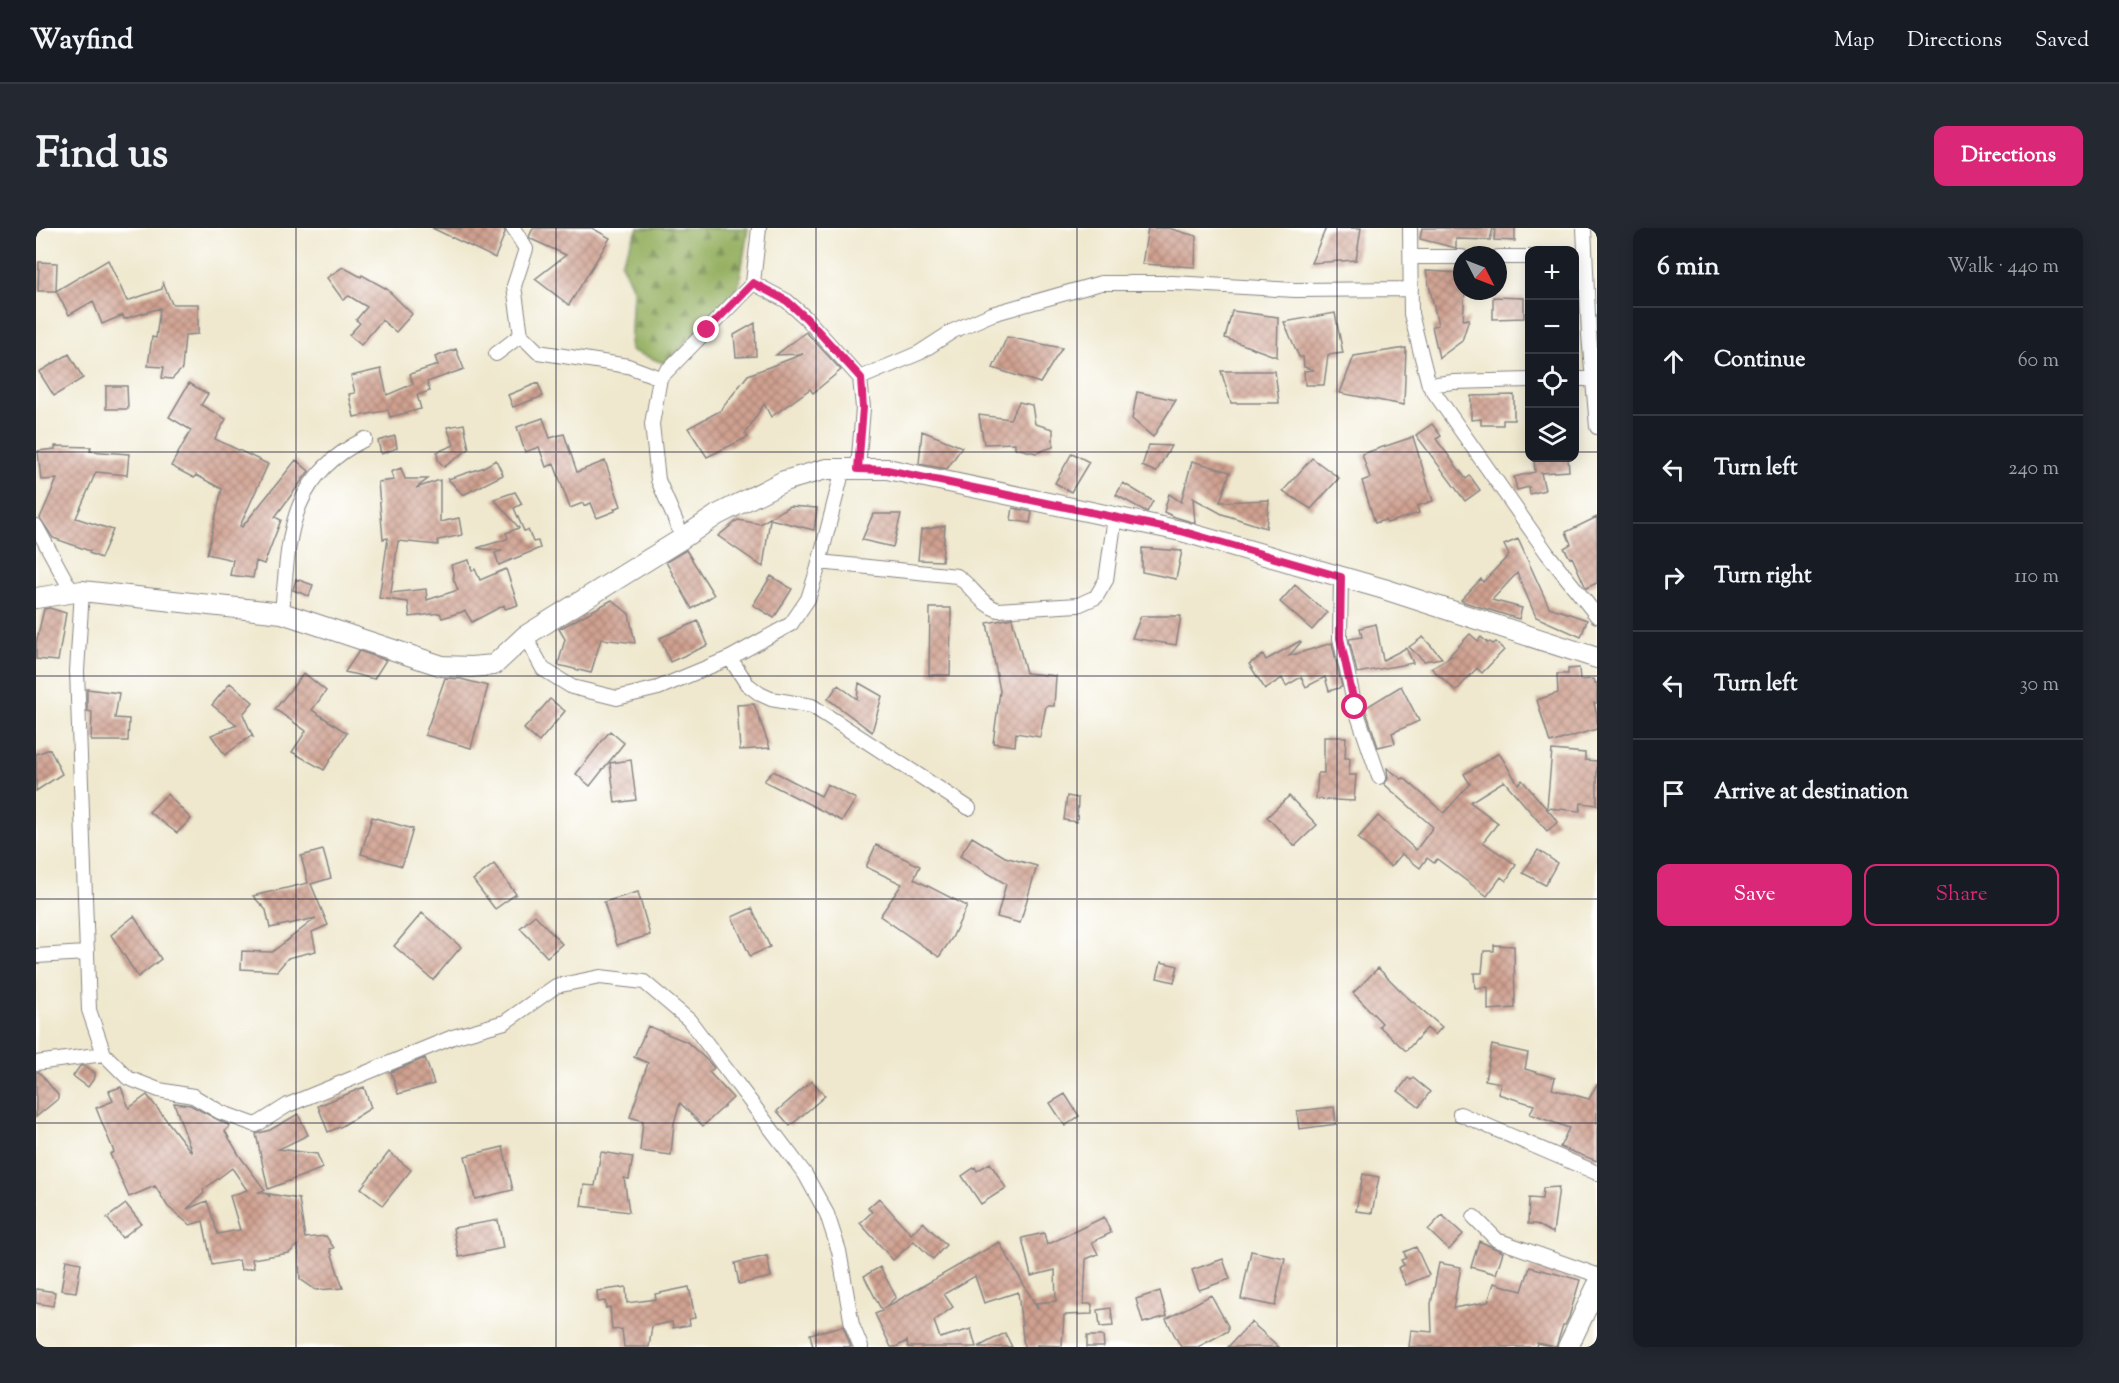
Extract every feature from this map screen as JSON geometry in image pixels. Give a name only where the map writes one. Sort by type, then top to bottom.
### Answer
[{"type":"street","points":[[513,228],[526,249],[513,286],[521,334],[538,352],[628,366],[660,378]]},
{"type":"street","points":[[683,538],[658,480],[652,424],[660,378],[753,283],[759,228]]},
{"type":"street","points":[[1410,228],[1411,314],[1429,385],[1547,553],[1597,616]]},
{"type":"street","points":[[1584,228],[1580,257],[1593,335],[1593,379],[1597,426]]},
{"type":"street","points":[[1411,257],[1453,257]]},
{"type":"street","points":[[1507,257],[1525,257]]},
{"type":"street","points":[[525,636],[543,669],[572,687],[617,698],[658,688],[730,658],[791,624],[808,599],[851,469],[863,408],[861,378],[806,318],[787,301],[753,283]]},
{"type":"street","points":[[861,378],[919,353],[953,331],[992,314],[1101,283],[1173,283],[1295,290],[1411,289]]},
{"type":"street","points":[[496,354],[521,334]]},
{"type":"street","points":[[1579,379],[1593,379]]},
{"type":"street","points":[[1429,385],[1525,380]]},
{"type":"street","points":[[282,613],[288,550],[294,517],[311,482],[347,448],[365,439]]},
{"type":"street","points":[[36,598],[77,591],[282,613],[442,666],[494,665],[525,636],[717,515],[784,481],[826,469],[887,470],[1181,531],[1341,577],[1597,658]]},
{"type":"street","points":[[819,561],[957,576],[965,581],[987,606],[998,610],[1078,605],[1096,597],[1106,580],[1115,517]]},
{"type":"street","points":[[36,526],[77,591],[77,671],[89,1010],[104,1054],[128,1078],[159,1090],[193,1096],[220,1112],[256,1125],[299,1100],[453,1037],[505,1022],[556,986],[600,977],[644,982],[689,1020],[805,1174],[827,1214],[839,1251],[852,1324],[861,1347]]},
{"type":"street","points":[[1341,577],[1340,638],[1355,707],[1379,777]]},
{"type":"street","points":[[730,658],[747,684],[760,694],[812,706],[969,808]]},
{"type":"street","points":[[36,956],[86,953]]},
{"type":"street","points":[[36,1063],[104,1054]]},
{"type":"street","points":[[1460,1114],[1597,1173]]},
{"type":"street","points":[[1474,1217],[1497,1240],[1597,1275]]},
{"type":"street","points":[[1568,1347],[1597,1286]]},
{"type":"green space","points":[[638,228],[748,228],[739,285],[666,364],[630,350],[633,289],[621,263]]},
{"type":"building","points":[[432,228],[504,228],[505,233],[495,258]]},
{"type":"building","points":[[533,228],[592,228],[610,238],[569,305],[535,279],[566,255],[531,239],[529,237]]},
{"type":"building","points":[[1148,228],[1168,228],[1196,236],[1195,267],[1142,264]]},
{"type":"building","points":[[1326,228],[1361,228],[1356,260],[1311,263]]},
{"type":"building","points":[[1422,228],[1493,228],[1490,240],[1456,239],[1456,246],[1453,247],[1420,239]]},
{"type":"building","points":[[1495,228],[1515,228],[1515,241],[1494,240]]},
{"type":"building","points":[[108,260],[127,301],[162,289],[163,283],[172,304],[198,304],[198,334],[185,335],[182,369],[172,379],[162,378],[164,367],[148,366],[152,337],[156,338],[160,308],[124,319],[123,315],[102,324],[93,301],[69,315],[56,291]]},
{"type":"building","points":[[39,262],[57,263],[56,291],[38,291]]},
{"type":"building","points":[[343,267],[387,289],[412,314],[396,332],[382,320],[361,345],[349,335],[360,323],[356,320],[367,307],[349,296],[343,300],[327,278]]},
{"type":"building","points":[[1426,271],[1453,272],[1453,300],[1464,300],[1463,320],[1469,319],[1462,341],[1439,358],[1432,326],[1438,325]]},
{"type":"building","points":[[1524,298],[1524,318],[1493,319],[1493,300]]},
{"type":"building","points":[[1232,311],[1278,317],[1277,357],[1225,338]]},
{"type":"building","points":[[1335,313],[1343,353],[1328,355],[1324,385],[1305,385],[1304,371],[1314,370],[1304,367],[1303,357],[1299,357],[1284,322]]},
{"type":"building","points":[[755,323],[756,356],[736,357],[734,335]]},
{"type":"building","points":[[806,332],[841,370],[813,393],[810,389],[771,417],[764,404],[745,434],[748,437],[707,457],[688,428],[720,411],[748,375],[803,354],[776,355]]},
{"type":"building","points":[[1007,337],[1062,348],[1040,383],[993,368]]},
{"type":"building","points":[[1406,348],[1404,405],[1340,393],[1354,356]]},
{"type":"building","points":[[456,349],[464,369],[427,382],[430,391],[417,395],[421,409],[390,417],[388,410],[354,417],[349,394],[355,393],[351,376],[381,369],[387,395],[413,384],[410,374],[438,365],[435,357]]},
{"type":"building","points":[[69,354],[83,378],[54,396],[39,372]]},
{"type":"building","points":[[1221,371],[1275,371],[1279,403],[1231,403]]},
{"type":"building","points":[[189,383],[208,394],[201,405],[226,419],[215,439],[268,464],[240,526],[242,527],[296,460],[309,471],[275,517],[281,520],[264,564],[256,561],[253,578],[230,575],[233,560],[207,554],[222,489],[196,475],[194,478],[171,466],[191,430],[169,417]]},
{"type":"building","points":[[538,383],[543,396],[513,407],[508,395]]},
{"type":"building","points":[[106,386],[127,386],[128,409],[106,409]]},
{"type":"building","points":[[1137,392],[1176,400],[1153,437],[1132,419]]},
{"type":"building","points":[[1514,395],[1514,420],[1503,420],[1503,425],[1481,425],[1481,419],[1471,420],[1471,396]]},
{"type":"building","points":[[1019,402],[1032,405],[1035,424],[1053,429],[1053,447],[1036,453],[1015,448],[1015,443],[984,444],[979,415],[1010,419]]},
{"type":"building","points":[[543,418],[550,438],[564,434],[577,472],[605,461],[621,506],[614,509],[615,511],[597,518],[591,503],[584,506],[583,503],[570,508],[554,464],[546,467],[539,447],[525,452],[517,427]]},
{"type":"building","points":[[464,424],[469,449],[444,467],[438,460],[437,452],[454,445],[447,427]]},
{"type":"building","points":[[1432,424],[1441,436],[1436,439],[1466,479],[1470,476],[1480,490],[1465,501],[1416,435]]},
{"type":"building","points":[[922,431],[962,447],[947,469],[919,464]]},
{"type":"building","points":[[395,436],[397,448],[381,454],[378,441]]},
{"type":"building","points":[[1413,437],[1433,501],[1417,506],[1419,513],[1387,523],[1385,520],[1375,523],[1362,481],[1370,478],[1362,454]]},
{"type":"building","points":[[1149,445],[1171,446],[1156,472],[1142,466]]},
{"type":"building","points":[[55,446],[91,447],[90,451],[129,454],[127,475],[96,472],[76,518],[113,530],[101,558],[89,553],[90,551],[53,538],[40,518],[57,479],[41,480],[38,451],[55,449]]},
{"type":"building","points":[[1072,453],[1089,462],[1071,492],[1055,483]]},
{"type":"building","points":[[1312,458],[1339,478],[1311,509],[1283,491]]},
{"type":"building","points":[[496,460],[503,475],[463,495],[448,479],[482,468]]},
{"type":"building","points":[[1192,461],[1230,472],[1220,502],[1269,500],[1266,528],[1222,514],[1193,498],[1195,523],[1164,512],[1169,494],[1181,502]]},
{"type":"building","points":[[1534,462],[1568,462],[1569,471],[1541,473],[1545,490],[1530,494],[1529,487],[1517,490],[1514,477],[1535,472]]},
{"type":"building","points":[[401,468],[405,479],[428,479],[416,488],[440,480],[440,522],[459,518],[462,535],[438,540],[438,545],[398,541],[391,593],[426,589],[427,600],[458,590],[451,565],[469,560],[472,571],[475,569],[480,580],[506,569],[518,605],[505,609],[504,605],[472,622],[465,611],[442,618],[440,613],[410,617],[408,602],[379,598],[388,538],[383,539],[378,482],[394,480],[391,472]]},
{"type":"building","points":[[1123,483],[1153,501],[1147,512],[1116,495]]},
{"type":"building","points":[[515,492],[522,504],[514,508],[524,531],[528,530],[533,542],[538,541],[540,548],[499,565],[495,553],[502,551],[477,548],[504,540],[508,538],[506,533],[519,528],[494,499]]},
{"type":"building","points":[[789,506],[817,508],[814,530],[770,519],[763,567],[718,536],[738,520],[760,524]]},
{"type":"building","points":[[1013,508],[1032,512],[1030,523],[1011,520]]},
{"type":"building","points":[[873,514],[901,514],[893,547],[862,540]]},
{"type":"building","points":[[1597,517],[1597,583],[1586,588],[1572,557],[1570,558],[1564,548],[1571,544],[1566,532]]},
{"type":"building","points":[[945,526],[942,561],[918,560],[921,530]]},
{"type":"building","points":[[1518,539],[1549,607],[1587,620],[1581,637],[1536,617],[1517,573],[1492,600],[1522,608],[1519,619],[1461,600],[1481,579],[1483,582],[1509,555],[1504,545]]},
{"type":"building","points":[[1142,548],[1182,551],[1176,579],[1142,572]]},
{"type":"building","points":[[686,550],[714,595],[692,609],[666,562]]},
{"type":"building","points":[[771,576],[792,589],[774,618],[753,605]]},
{"type":"building","points":[[296,579],[313,585],[309,596],[293,590]]},
{"type":"building","points":[[1295,585],[1327,613],[1312,630],[1280,602]]},
{"type":"building","points":[[612,600],[629,614],[635,643],[601,639],[591,673],[558,665],[565,639],[559,629]]},
{"type":"building","points":[[49,608],[66,613],[58,661],[36,659],[36,643],[44,609]]},
{"type":"building","points":[[930,608],[951,608],[950,675],[929,675]]},
{"type":"building","points":[[1141,616],[1181,616],[1176,645],[1132,638]]},
{"type":"building","points":[[1012,618],[1026,673],[1056,676],[1054,706],[1046,706],[1040,737],[1016,733],[1015,746],[993,743],[1000,691],[987,623]]},
{"type":"building","points":[[698,621],[708,645],[670,662],[660,638]]},
{"type":"building","points":[[1376,624],[1383,660],[1406,648],[1413,663],[1357,673],[1349,639],[1362,637],[1360,628]]},
{"type":"building","points":[[1470,634],[1478,641],[1481,637],[1488,643],[1496,642],[1504,650],[1482,673],[1477,668],[1456,691],[1431,668],[1452,656],[1449,656]]},
{"type":"building","points":[[1423,637],[1442,658],[1424,661],[1409,647]]},
{"type":"building","points":[[1300,641],[1289,656],[1332,643],[1342,687],[1329,691],[1325,677],[1306,687],[1301,677],[1286,686],[1282,678],[1265,689],[1249,664],[1263,655],[1266,660]]},
{"type":"building","points":[[359,651],[386,660],[374,679],[345,672]]},
{"type":"building","points":[[1579,668],[1580,680],[1594,679],[1597,683],[1597,703],[1594,703],[1597,729],[1550,743],[1537,700],[1558,693],[1557,674],[1568,674],[1568,669]]},
{"type":"building","points":[[304,673],[326,691],[312,710],[347,733],[324,770],[292,752],[306,731],[275,709]]},
{"type":"building","points":[[445,678],[461,679],[488,686],[471,748],[425,735]]},
{"type":"building","points":[[230,683],[253,702],[243,714],[253,737],[251,736],[225,755],[211,735],[237,725],[212,705]]},
{"type":"building","points":[[859,683],[882,696],[872,732],[828,699],[838,685],[857,699]]},
{"type":"building","points":[[1401,686],[1419,721],[1392,733],[1395,743],[1378,747],[1365,708]]},
{"type":"building","points":[[87,689],[119,693],[115,718],[129,719],[128,741],[91,741],[92,712],[87,711]]},
{"type":"building","points":[[550,699],[565,711],[539,742],[524,729]]},
{"type":"building","points":[[754,704],[770,748],[740,750],[737,705]]},
{"type":"building","points":[[610,731],[624,743],[590,786],[576,774]]},
{"type":"building","points":[[1324,737],[1346,737],[1345,758],[1350,758],[1349,775],[1356,775],[1354,801],[1316,799],[1318,773],[1324,773]]},
{"type":"building","points":[[50,749],[62,774],[36,791],[36,754]]},
{"type":"building","points":[[1552,750],[1585,753],[1585,760],[1597,761],[1597,805],[1581,803],[1580,811],[1547,808]]},
{"type":"building","points":[[1499,753],[1518,784],[1522,780],[1558,822],[1547,831],[1504,781],[1470,802],[1498,823],[1483,842],[1516,865],[1506,881],[1501,877],[1487,896],[1437,859],[1434,863],[1427,858],[1420,868],[1402,854],[1391,867],[1358,838],[1378,816],[1416,850],[1433,827],[1384,784],[1388,779],[1387,768],[1402,779],[1404,778],[1444,813],[1470,784],[1464,774]]},
{"type":"building","points":[[631,760],[636,800],[615,803],[610,763]]},
{"type":"building","points":[[773,771],[821,796],[827,784],[856,799],[842,821],[764,781]]},
{"type":"building","points":[[167,794],[191,819],[177,833],[149,812]]},
{"type":"building","points":[[1067,796],[1078,798],[1077,822],[1064,820]]},
{"type":"building","points":[[1289,796],[1317,825],[1295,846],[1267,817]]},
{"type":"building","points":[[372,817],[413,829],[402,866],[361,854]]},
{"type":"building","points":[[972,837],[1005,857],[1037,866],[1020,923],[997,917],[1006,884],[960,856]]},
{"type":"building","points":[[876,845],[920,866],[914,879],[967,906],[952,938],[939,957],[880,916],[902,884],[866,867]]},
{"type":"building","points":[[323,850],[331,878],[311,884],[328,925],[312,932],[316,951],[288,958],[277,971],[241,969],[242,951],[272,952],[316,918],[270,928],[266,910],[253,896],[308,883],[301,856]]},
{"type":"building","points":[[1538,850],[1557,863],[1545,885],[1523,873]]},
{"type":"building","points":[[494,864],[516,894],[495,909],[473,880]]},
{"type":"building","points":[[638,892],[650,935],[617,945],[604,902]]},
{"type":"building","points":[[752,908],[770,947],[750,956],[732,917]]},
{"type":"building","points":[[422,913],[461,947],[433,980],[394,946]]},
{"type":"building","points":[[535,915],[562,944],[547,957],[520,928]]},
{"type":"building","points":[[134,916],[161,959],[138,977],[111,935]]},
{"type":"building","points":[[1494,945],[1514,946],[1515,1008],[1488,1010],[1488,987],[1475,988],[1474,973],[1482,973],[1484,951],[1494,951]]},
{"type":"building","points":[[1161,962],[1178,966],[1174,982],[1157,978]]},
{"type":"building","points":[[1378,968],[1442,1027],[1435,1035],[1427,1028],[1406,1051],[1379,1026],[1382,1023],[1353,993]]},
{"type":"building","points":[[648,1026],[687,1042],[714,1068],[709,1072],[733,1098],[703,1126],[680,1103],[674,1123],[671,1155],[640,1151],[643,1121],[630,1117],[648,1063],[634,1057]]},
{"type":"building","points":[[1492,1045],[1528,1053],[1525,1069],[1555,1078],[1552,1089],[1589,1099],[1597,1084],[1597,1161],[1560,1147],[1569,1128],[1530,1114],[1534,1105],[1498,1094],[1501,1083],[1485,1080]]},
{"type":"building","points":[[425,1058],[434,1084],[398,1094],[391,1072]]},
{"type":"building","points":[[80,1066],[85,1066],[95,1073],[88,1087],[73,1076]]},
{"type":"building","points":[[36,1072],[39,1072],[58,1095],[58,1099],[36,1117]]},
{"type":"building","points":[[1408,1078],[1411,1080],[1413,1078],[1430,1092],[1419,1107],[1398,1091]]},
{"type":"building","points":[[812,1081],[825,1096],[790,1126],[777,1111]]},
{"type":"building","points":[[121,1087],[129,1108],[147,1095],[192,1153],[174,1103],[190,1105],[230,1126],[225,1131],[239,1155],[265,1190],[259,1192],[270,1197],[269,1194],[299,1199],[305,1238],[326,1236],[334,1248],[330,1249],[343,1288],[316,1290],[300,1279],[298,1245],[289,1253],[252,1259],[254,1268],[241,1270],[239,1260],[212,1265],[203,1221],[190,1225],[168,1207],[155,1186],[129,1197],[110,1154],[114,1152],[96,1108],[113,1101],[109,1091]],"holes":[[[232,1168],[247,1190],[230,1196],[240,1230],[218,1234],[207,1201],[187,1209],[204,1193],[203,1190]]]},
{"type":"building","points":[[364,1087],[371,1108],[328,1132],[318,1106]]},
{"type":"building","points":[[1065,1094],[1079,1116],[1065,1126],[1050,1103]]},
{"type":"building","points":[[1334,1107],[1336,1124],[1299,1129],[1297,1111]]},
{"type":"building","points":[[298,1114],[308,1135],[279,1149],[317,1154],[323,1168],[268,1189],[256,1134],[270,1130]]},
{"type":"building","points":[[503,1147],[513,1190],[475,1199],[465,1156]]},
{"type":"building","points":[[389,1152],[411,1170],[383,1205],[361,1188]]},
{"type":"building","points":[[601,1152],[633,1157],[629,1179],[624,1178],[629,1212],[581,1206],[584,1185],[595,1186]]},
{"type":"building","points":[[990,1163],[1006,1188],[981,1204],[962,1176],[975,1167],[977,1171]]},
{"type":"building","points":[[1363,1174],[1379,1177],[1372,1213],[1356,1211]]},
{"type":"building","points":[[1559,1187],[1553,1233],[1536,1224],[1528,1224],[1529,1198],[1542,1199],[1543,1188]]},
{"type":"building","points":[[879,1198],[911,1234],[923,1222],[946,1245],[933,1259],[914,1241],[893,1260],[860,1223],[872,1212],[868,1208]]},
{"type":"building","points":[[126,1204],[141,1223],[122,1238],[107,1218]]},
{"type":"building","points":[[1442,1215],[1463,1234],[1449,1250],[1428,1230]]},
{"type":"building","points":[[1104,1217],[1111,1233],[1092,1242],[1098,1254],[1086,1259],[1084,1304],[1092,1304],[1092,1314],[1064,1315],[1062,1346],[1024,1347],[1018,1292],[984,1303],[975,1276],[944,1294],[953,1307],[934,1321],[940,1338],[971,1329],[976,1347],[908,1347],[907,1341],[891,1347],[875,1314],[882,1311],[864,1276],[880,1267],[896,1297],[883,1309],[999,1242],[1038,1309],[1036,1303],[1056,1301],[1055,1270],[1031,1276],[1022,1238],[1044,1233],[1047,1245]]},
{"type":"building","points":[[498,1220],[503,1248],[459,1257],[453,1228]]},
{"type":"building","points":[[1479,1241],[1503,1252],[1496,1274],[1471,1267]]},
{"type":"building","points":[[1416,1247],[1429,1275],[1406,1285],[1398,1268],[1404,1265],[1401,1260],[1406,1258],[1404,1252]]},
{"type":"building","points":[[1251,1251],[1285,1258],[1275,1306],[1241,1299]]},
{"type":"building","points":[[767,1256],[771,1277],[739,1284],[735,1263]]},
{"type":"building","points":[[1223,1259],[1230,1279],[1199,1290],[1192,1270]]},
{"type":"building","points":[[66,1260],[81,1263],[76,1292],[61,1290]]},
{"type":"building","points":[[1439,1263],[1461,1267],[1453,1308],[1488,1302],[1494,1283],[1522,1291],[1530,1267],[1580,1280],[1569,1317],[1563,1325],[1556,1347],[1537,1343],[1536,1347],[1409,1347],[1411,1330],[1432,1332],[1431,1304]]},
{"type":"building","points":[[626,1287],[627,1303],[656,1299],[655,1294],[689,1287],[695,1318],[689,1319],[690,1325],[673,1328],[672,1322],[652,1326],[649,1347],[624,1347],[622,1329],[612,1330],[610,1307],[606,1308],[605,1301],[598,1302],[597,1291]]},
{"type":"building","points":[[36,1289],[55,1292],[53,1306],[36,1303]]},
{"type":"building","points":[[1160,1291],[1167,1316],[1143,1323],[1136,1299]]},
{"type":"building","points":[[1211,1295],[1228,1326],[1228,1331],[1198,1347],[1181,1347],[1166,1319]]},
{"type":"building","points":[[1111,1308],[1113,1326],[1100,1327],[1098,1310]]},
{"type":"building","points":[[1251,1322],[1279,1347],[1228,1347]]},
{"type":"building","points":[[843,1326],[851,1347],[813,1347],[810,1334]]},
{"type":"building","points":[[1005,1333],[1012,1347],[978,1347]]},
{"type":"building","points":[[1087,1336],[1103,1336],[1104,1347],[1087,1347]]},
{"type":"route","points":[[707,330],[753,283],[787,301],[806,318],[861,378],[863,408],[858,469],[887,470],[1181,531],[1341,577],[1340,638],[1355,707]]}]
